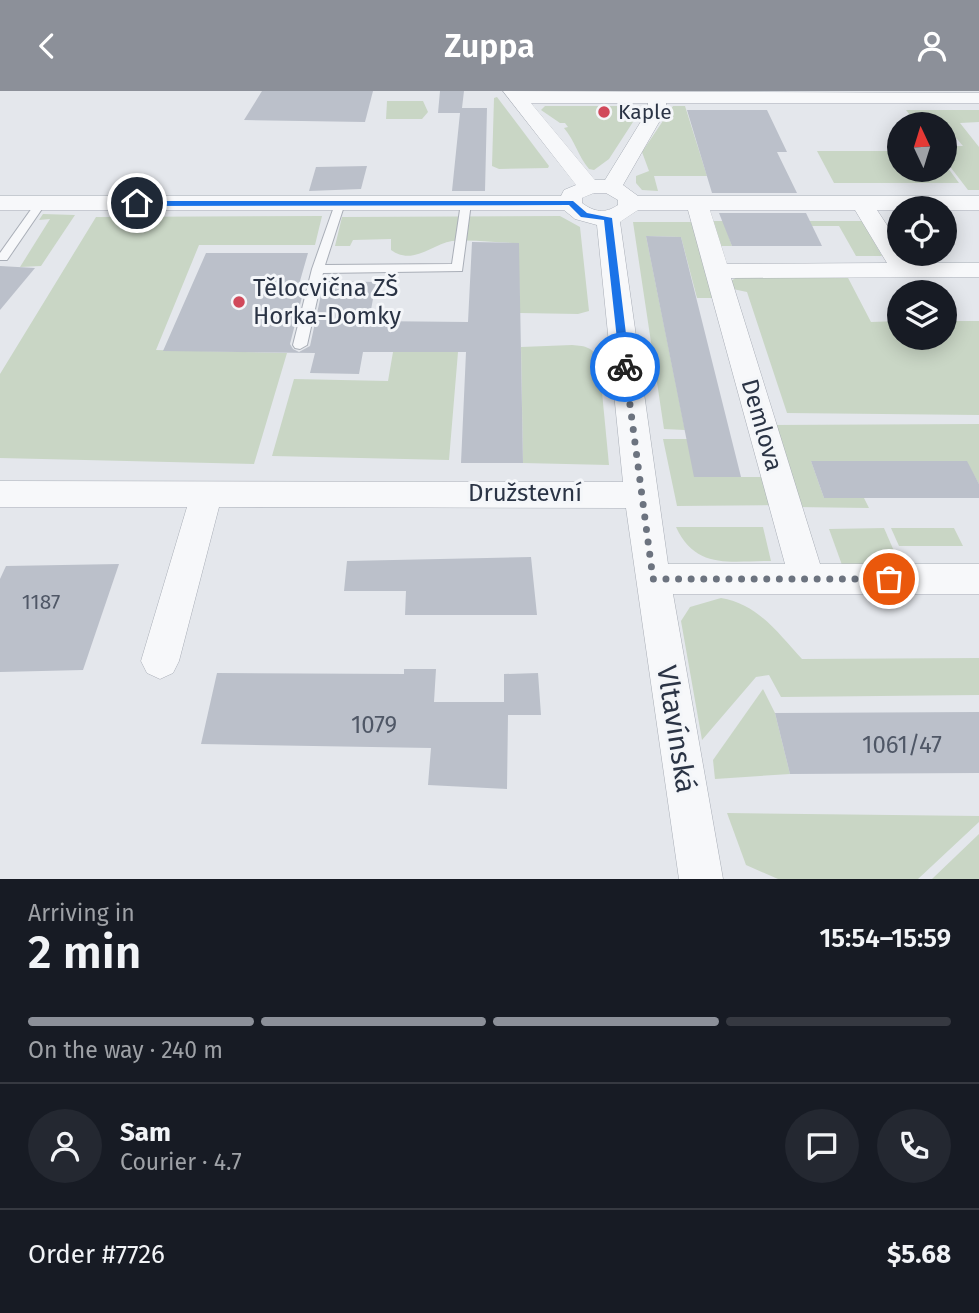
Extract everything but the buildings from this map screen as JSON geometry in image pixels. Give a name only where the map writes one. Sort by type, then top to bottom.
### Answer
[{"type":"street","points":[[514,94],[979,98]]},
{"type":"street","points":[[514,94],[600,187]]},
{"type":"street","points":[[600,187],[657,110],[658,94]]},
{"type":"street","points":[[571,203],[576,192],[600,187],[626,195],[619,211],[640,495],[653,579],[979,579]]},
{"type":"street","points":[[0,203],[571,203],[584,215],[697,203],[979,202]]},
{"type":"street","name":"Demlova","points":[[697,203],[807,579]]},
{"type":"street","points":[[862,203],[903,270]]},
{"type":"street","points":[[718,271],[979,270]]},
{"type":"street","name":"Družstevní","points":[[0,494],[640,495]]},
{"type":"street","points":[[160,661],[206,494]]},
{"type":"street","name":"Vltavínská","points":[[653,579],[701,879]]},
{"type":"lane","points":[[3,257],[41,203]]},
{"type":"lane","points":[[300,345],[318,269],[340,203]]},
{"type":"lane","points":[[318,269],[458,268],[466,203]]},
{"type":"green space","points":[[497,97],[548,168],[499,169],[492,166],[494,98]]},
{"type":"green space","points":[[387,101],[423,101],[428,112],[422,119],[386,119]]},
{"type":"green space","points":[[545,106],[642,108],[609,159],[594,170],[589,169],[582,159],[564,128],[568,127],[565,123],[560,123],[541,110]]},
{"type":"green space","points":[[673,106],[685,106],[707,176],[654,176],[658,191],[642,190],[636,183],[636,176],[649,171],[642,152]]},
{"type":"green space","points":[[906,110],[979,110],[979,122],[960,123],[979,147],[979,190],[968,190],[957,176],[957,146],[963,146],[957,139],[957,112]]},
{"type":"green space","points":[[817,151],[887,151],[887,182],[957,180],[959,183],[834,183]]},
{"type":"green space","points":[[43,214],[75,215],[41,266],[20,267],[50,219],[39,220]]},
{"type":"green space","points":[[322,216],[315,245],[199,245],[156,350],[287,353],[254,464],[0,458],[0,374],[96,217]]},
{"type":"green space","points":[[560,216],[580,227],[589,311],[578,314],[520,313],[518,243],[452,241],[407,256],[391,250],[391,239],[353,240],[350,246],[335,246],[342,217]]},
{"type":"green space","points":[[708,221],[862,221],[882,256],[856,256],[839,226],[725,226],[732,246],[715,246]]},
{"type":"green space","points":[[633,222],[692,222],[714,298],[697,298],[681,237],[646,236],[685,430],[664,429]]},
{"type":"green space","points":[[846,274],[871,322],[887,321],[887,350],[957,350],[957,321],[979,321],[979,415],[787,413],[747,292],[728,288],[728,283],[740,275]]},
{"type":"green space","points":[[572,345],[588,348],[599,361],[609,465],[523,463],[521,347]]},
{"type":"green space","points":[[393,352],[458,352],[449,460],[272,456],[294,379],[388,381]]},
{"type":"green space","points":[[979,424],[979,484],[966,461],[811,461],[824,498],[864,498],[869,508],[795,507],[769,425]]},
{"type":"green space","points":[[663,439],[687,439],[695,477],[768,477],[777,505],[677,506]]},
{"type":"green space","points":[[676,527],[763,527],[771,561],[728,562],[704,557],[684,541]]},
{"type":"green space","points":[[884,528],[897,558],[870,566],[842,565],[829,529]]},
{"type":"green space","points":[[891,528],[954,528],[963,546],[899,546]]},
{"type":"green space","points":[[721,598],[746,606],[757,613],[802,659],[979,658],[979,695],[781,697],[769,675],[756,677],[702,740],[681,621],[690,607]]},
{"type":"green space","points":[[763,689],[775,713],[790,774],[715,779],[713,760]]},
{"type":"green space","points":[[727,813],[979,816],[979,822],[918,879],[778,879],[746,865]]},
{"type":"green space","points":[[979,834],[979,879],[932,879]]},
{"type":"way so far","points":[[625,367],[653,579],[889,579]]},
{"type":"place","name":"Kaple","points":[[604,112]]},
{"type":"place","name":"Tělocvična ZŠ Horka-Domky","points":[[239,302]]},
{"type":"route","points":[[137,203],[571,203],[573,208],[584,215],[608,218],[625,367]]}]
